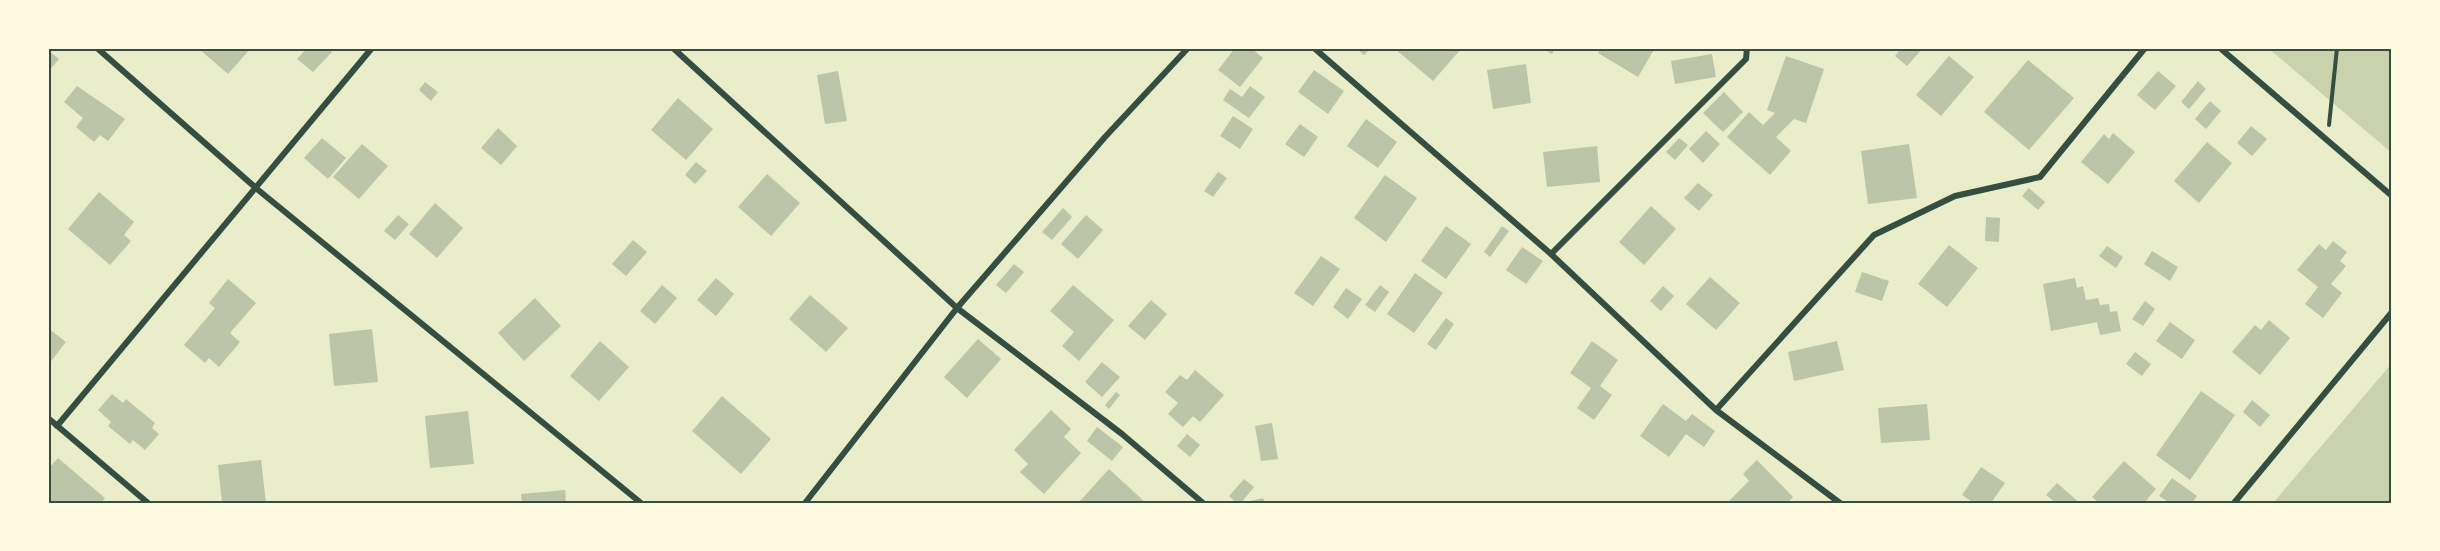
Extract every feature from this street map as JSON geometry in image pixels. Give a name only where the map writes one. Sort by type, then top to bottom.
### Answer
[{"type":"street","points":[[97,48],[257,189],[641,503]]},
{"type":"street","points":[[57,426],[257,189],[372,48]]},
{"type":"street","points":[[673,48],[957,308],[1122,434],[1203,503]]},
{"type":"street","points":[[805,503],[957,308],[1105,137],[1188,48]]},
{"type":"street","points":[[1314,48],[1551,254],[1716,410],[1840,503]]},
{"type":"street","points":[[1551,254],[1746,59],[1747,48]]},
{"type":"street","points":[[1716,410],[1874,235],[1955,196],[2040,177],[2145,48]]},
{"type":"street","points":[[2220,48],[2392,196]]},
{"type":"street","points":[[2234,503],[2392,312]]},
{"type":"street","points":[[48,418],[148,503]]},
{"type":"path","points":[[2328,141],[2337,48]]},
{"type":"green space","points":[[2268,48],[2392,48],[2392,153]]},
{"type":"green space","points":[[2392,363],[2392,503],[2273,503]]},
{"type":"building","points":[[198,48],[251,48],[228,74]]},
{"type":"building","points":[[307,48],[327,48],[332,52],[313,72],[297,59]]},
{"type":"building","points":[[1235,48],[1251,48],[1263,58],[1240,87],[1218,70]]},
{"type":"building","points":[[1356,48],[1371,48],[1364,55]]},
{"type":"building","points":[[1394,48],[1459,48],[1461,49],[1433,81]]},
{"type":"building","points":[[1541,48],[1555,48],[1552,54]]},
{"type":"building","points":[[1602,48],[1655,48],[1638,77],[1598,53]]},
{"type":"building","points":[[1901,48],[1923,48],[1907,66],[1895,56]]},
{"type":"building","points":[[48,50],[59,59],[48,72]]},
{"type":"building","points":[[1712,54],[1716,77],[1675,84],[1671,61]]},
{"type":"building","points":[[1786,56],[1824,69],[1806,123],[1794,119],[1776,137],[1791,151],[1770,175],[1727,137],[1749,112],[1763,125],[1775,113],[1767,110]]},
{"type":"building","points":[[1949,56],[1974,77],[1941,116],[1916,95]]},
{"type":"building","points":[[2028,60],[2074,98],[2029,150],[1984,112]]},
{"type":"building","points":[[1526,64],[1531,103],[1493,109],[1487,70]]},
{"type":"building","points":[[1314,70],[1344,91],[1328,114],[1298,92]]},
{"type":"building","points":[[838,71],[847,121],[825,124],[817,75]]},
{"type":"building","points":[[2158,71],[2176,86],[2155,110],[2137,95]]},
{"type":"building","points":[[2198,81],[2206,89],[2189,109],[2181,102]]},
{"type":"building","points":[[425,82],[438,92],[431,101],[419,90]]},
{"type":"building","points":[[77,86],[125,119],[108,141],[100,135],[94,142],[76,127],[83,118],[64,102]]},
{"type":"building","points":[[1250,86],[1265,97],[1249,118],[1223,100],[1230,89],[1242,97]]},
{"type":"building","points":[[1724,92],[1743,112],[1723,132],[1703,113]]},
{"type":"building","points":[[678,98],[713,129],[686,160],[651,130]]},
{"type":"building","points":[[2210,101],[2221,111],[2206,129],[2195,119]]},
{"type":"building","points":[[1233,116],[1253,129],[1240,149],[1220,136]]},
{"type":"building","points":[[1366,119],[1397,142],[1378,168],[1347,146]]},
{"type":"building","points":[[1300,124],[1318,137],[1304,157],[1285,144]]},
{"type":"building","points":[[2251,126],[2267,139],[2252,156],[2237,143]]},
{"type":"building","points":[[498,128],[517,146],[501,165],[481,148]]},
{"type":"building","points":[[1706,131],[1720,144],[1703,163],[1689,149]]},
{"type":"building","points":[[2113,133],[2135,152],[2108,184],[2081,162],[2104,134],[2109,139]]},
{"type":"building","points":[[322,138],[346,158],[328,179],[304,158]]},
{"type":"building","points":[[1679,138],[1688,145],[1675,160],[1666,152]]},
{"type":"building","points":[[2207,142],[2232,163],[2199,203],[2174,181]]},
{"type":"building","points":[[362,144],[388,166],[359,199],[333,177]]},
{"type":"building","points":[[1909,144],[1917,198],[1868,204],[1861,151]]},
{"type":"building","points":[[1597,146],[1600,182],[1547,187],[1543,152]]},
{"type":"building","points":[[696,162],[707,171],[695,184],[685,175]]},
{"type":"building","points":[[1218,172],[1227,178],[1213,197],[1204,191]]},
{"type":"building","points":[[767,174],[800,203],[771,236],[738,207]]},
{"type":"building","points":[[1385,175],[1417,198],[1386,242],[1354,218]]},
{"type":"building","points":[[1698,183],[1713,195],[1699,211],[1684,198]]},
{"type":"building","points":[[2029,188],[2045,202],[2038,210],[2022,196]]},
{"type":"building","points":[[99,192],[134,222],[124,235],[131,241],[110,265],[68,229]]},
{"type":"building","points":[[435,203],[463,228],[437,258],[409,234]]},
{"type":"building","points":[[1651,206],[1676,229],[1644,265],[1619,242]]},
{"type":"building","points":[[1063,208],[1072,217],[1052,240],[1042,232]]},
{"type":"building","points":[[398,215],[409,224],[395,240],[384,231]]},
{"type":"building","points":[[1086,215],[1103,230],[1078,259],[1061,244]]},
{"type":"building","points":[[1986,217],[2000,218],[1999,242],[1985,241]]},
{"type":"building","points":[[1446,226],[1471,244],[1446,279],[1421,261]]},
{"type":"building","points":[[1502,226],[1509,231],[1490,257],[1484,252]]},
{"type":"building","points":[[633,240],[647,252],[626,276],[612,264]]},
{"type":"building","points":[[2333,241],[2347,252],[2340,261],[2346,266],[2331,284],[2342,293],[2323,318],[2305,304],[2318,287],[2297,270],[2319,244],[2326,250]]},
{"type":"building","points":[[1949,245],[1978,268],[1947,307],[1918,284]]},
{"type":"building","points":[[2107,246],[2123,257],[2116,268],[2099,256]]},
{"type":"building","points":[[1522,247],[1543,261],[1526,284],[1506,270]]},
{"type":"building","points":[[2152,251],[2178,267],[2170,281],[2144,264]]},
{"type":"building","points":[[1321,256],[1340,269],[1313,306],[1294,293]]},
{"type":"building","points":[[1014,264],[1024,272],[1006,293],[996,285]]},
{"type":"building","points":[[1862,272],[1889,281],[1882,301],[1855,292]]},
{"type":"building","points":[[1415,273],[1443,293],[1414,333],[1387,314]]},
{"type":"building","points":[[1710,277],[1740,303],[1716,330],[1686,304]]},
{"type":"building","points":[[716,278],[734,294],[716,316],[697,300]]},
{"type":"building","points":[[2075,278],[2077,288],[2083,286],[2086,300],[2098,298],[2100,305],[2109,304],[2110,312],[2117,311],[2121,331],[2100,335],[2097,322],[2051,331],[2043,284]]},
{"type":"building","points":[[228,279],[256,303],[230,333],[240,342],[219,367],[209,358],[205,363],[184,345],[215,308],[209,303]]},
{"type":"building","points":[[662,285],[677,298],[655,324],[640,311]]},
{"type":"building","points":[[1073,285],[1114,320],[1079,361],[1062,346],[1074,332],[1050,311]]},
{"type":"building","points":[[1380,285],[1389,292],[1375,312],[1365,305]]},
{"type":"building","points":[[1663,286],[1674,296],[1661,311],[1650,301]]},
{"type":"building","points":[[1346,288],[1362,299],[1348,319],[1333,307]]},
{"type":"building","points":[[810,295],[848,328],[826,352],[789,319]]},
{"type":"building","points":[[535,298],[561,326],[524,361],[498,333]]},
{"type":"building","points":[[1151,300],[1167,314],[1145,340],[1128,326]]},
{"type":"building","points":[[2145,301],[2155,309],[2143,326],[2132,319]]},
{"type":"building","points":[[1446,318],[1454,324],[1436,350],[1427,344]]},
{"type":"building","points":[[2269,320],[2290,338],[2260,375],[2232,352],[2255,325],[2261,330]]},
{"type":"building","points":[[2170,322],[2195,340],[2182,359],[2156,341]]},
{"type":"building","points":[[48,328],[66,342],[48,365]]},
{"type":"building","points":[[372,329],[378,382],[334,386],[329,334]]},
{"type":"building","points":[[978,339],[1001,359],[967,398],[944,377]]},
{"type":"building","points":[[600,341],[629,367],[599,401],[570,376]]},
{"type":"building","points":[[1592,341],[1618,360],[1600,386],[1612,395],[1594,420],[1577,408],[1591,388],[1570,373]]},
{"type":"building","points":[[1837,341],[1844,370],[1794,381],[1788,352]]},
{"type":"building","points":[[2135,352],[2151,364],[2142,376],[2126,364]]},
{"type":"building","points":[[1102,362],[1120,377],[1102,397],[1085,382]]},
{"type":"building","points":[[1195,370],[1224,395],[1200,422],[1193,416],[1183,427],[1168,414],[1178,403],[1165,392],[1180,375],[1187,380]]},
{"type":"building","points":[[2201,391],[2235,415],[2190,480],[2156,455]]},
{"type":"building","points":[[1116,392],[1120,395],[1109,409],[1105,405]]},
{"type":"building","points":[[112,394],[123,403],[126,399],[155,423],[152,428],[159,434],[145,450],[133,440],[130,444],[108,426],[111,422],[98,410]]},
{"type":"building","points":[[722,396],[771,439],[741,474],[692,431]]},
{"type":"building","points":[[2252,400],[2270,415],[2260,427],[2243,412]]},
{"type":"building","points":[[1663,404],[1686,421],[1692,414],[1715,431],[1704,447],[1686,434],[1669,457],[1640,436]]},
{"type":"building","points":[[1927,404],[1930,440],[1881,443],[1878,408]]},
{"type":"building","points":[[1051,410],[1071,429],[1064,437],[1081,453],[1044,494],[1020,472],[1028,464],[1014,450]]},
{"type":"building","points":[[468,411],[474,464],[430,468],[425,416]]},
{"type":"building","points":[[1272,423],[1278,459],[1261,461],[1255,426]]},
{"type":"building","points":[[1097,427],[1123,447],[1112,461],[1087,441]]},
{"type":"building","points":[[1187,434],[1200,445],[1190,457],[1177,446]]},
{"type":"building","points":[[58,458],[105,498],[101,503],[48,503],[48,469]]},
{"type":"building","points":[[261,460],[266,503],[222,503],[218,465]]},
{"type":"building","points":[[1757,460],[1793,497],[1787,503],[1727,503],[1749,481],[1743,474]]},
{"type":"building","points":[[2124,461],[2156,489],[2144,503],[2099,503],[2092,497]]},
{"type":"building","points":[[1981,467],[2005,483],[1991,503],[1974,503],[1962,495]]},
{"type":"building","points":[[1109,469],[1146,503],[1080,501]]},
{"type":"building","points":[[2172,478],[2197,496],[2192,503],[2170,503],[2159,496]]},
{"type":"building","points":[[1244,479],[1254,487],[1241,503],[1236,503],[1229,496]]},
{"type":"building","points":[[2057,483],[2080,503],[2056,503],[2046,495]]},
{"type":"building","points":[[565,490],[566,503],[522,503],[521,494]]},
{"type":"building","points":[[1263,498],[1265,503],[1246,503],[1246,502]]}]
